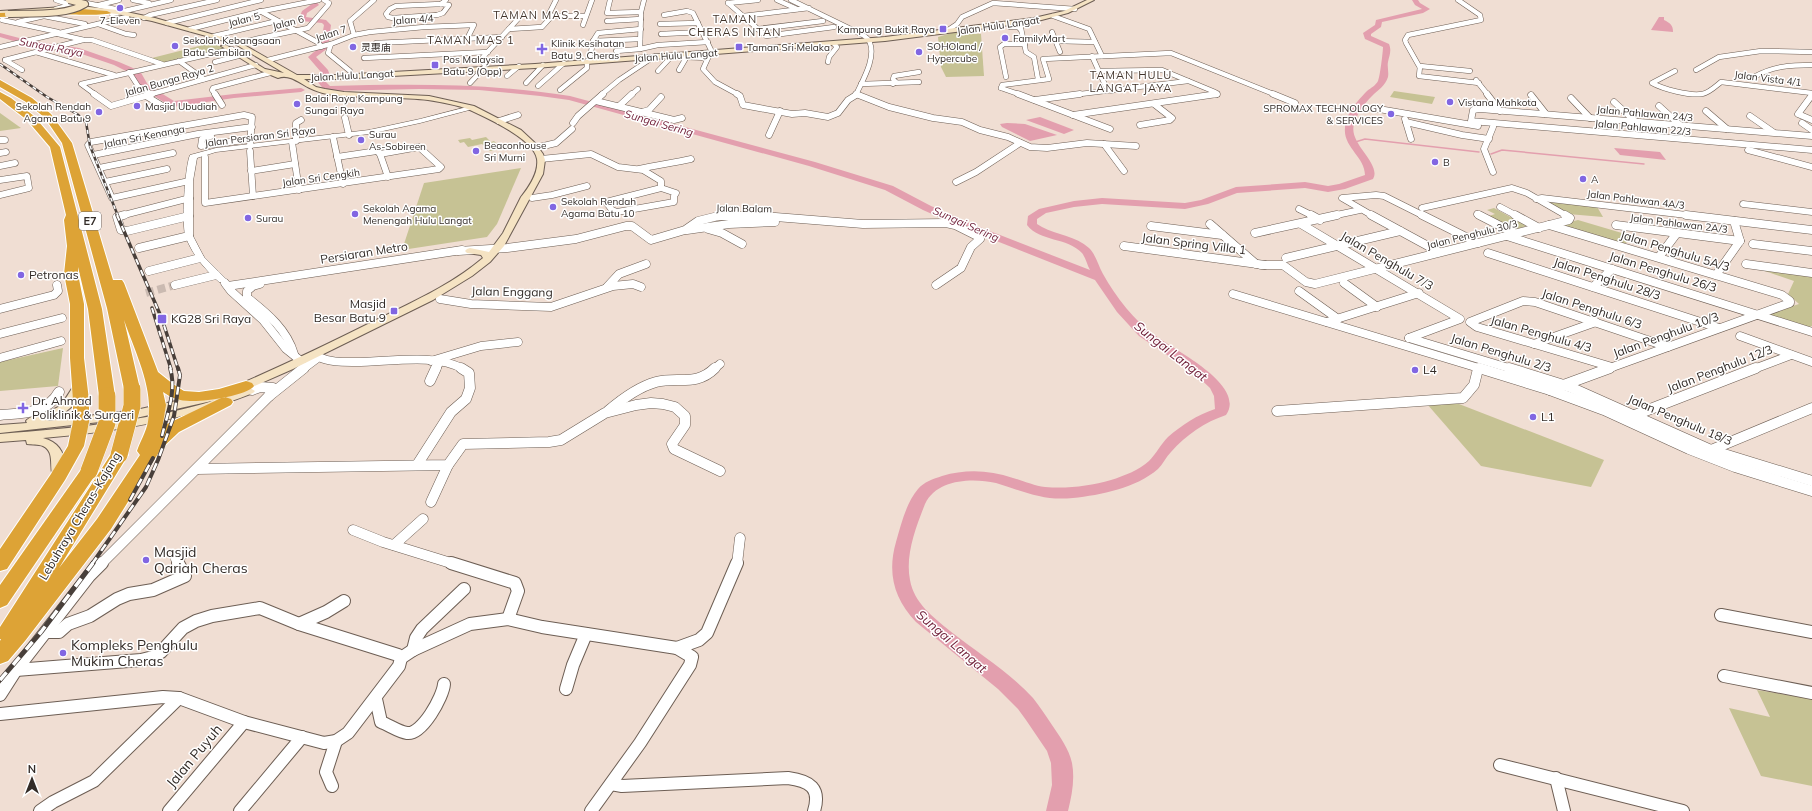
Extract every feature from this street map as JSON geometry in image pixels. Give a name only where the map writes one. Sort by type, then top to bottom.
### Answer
[{"type":"highway","points":[[0,15],[81,11],[119,14]]},
{"type":"highway","points":[[0,77],[28,96],[29,100]]},
{"type":"highway","name":"Lebuhraya Cheras–Kajang","points":[[0,83],[29,100],[48,116],[67,143],[114,308],[132,389],[132,406],[119,455],[19,616],[0,642]]},
{"type":"highway","name":"Lebuhraya Cheras–Kajang","points":[[0,95],[12,103],[47,136],[55,147],[95,309],[107,396],[107,423],[89,471],[0,600]]},
{"type":"highway","points":[[0,103],[47,136]]},
{"type":"highway","points":[[0,564],[59,476],[76,446],[74,428],[81,400],[77,358],[77,304],[71,274],[73,246],[70,220],[72,214]]},
{"type":"highway","points":[[100,257],[116,281],[151,374],[158,405],[157,415],[135,474]]},
{"type":"highway","points":[[151,374],[174,393],[189,396],[211,395],[249,388]]},
{"type":"highway","points":[[0,655],[18,635],[104,524],[155,445],[173,428],[225,402]]},
{"type":"main road","name":"Jalan Hulu Langat","points":[[882,39],[1046,18],[1076,9],[1092,0]]},
{"type":"main road","points":[[0,15],[66,10],[79,8],[85,4],[70,1]]},
{"type":"main road","points":[[0,15],[53,10],[92,9],[119,14],[183,31],[232,49],[270,74],[293,79]]},
{"type":"main road","name":"Jalan Hulu Langat","points":[[119,14],[145,17],[237,43],[274,63],[313,78],[332,92],[411,97],[437,100],[471,108],[518,132],[535,148],[541,159]]},
{"type":"main road","name":"Jalan Hulu Langat","points":[[882,39],[1054,16]]},
{"type":"main road","points":[[1046,18],[1061,18]]},
{"type":"main road","points":[[852,41],[860,38],[882,39]]},
{"type":"main road","points":[[866,39],[882,39]]},
{"type":"main road","points":[[852,41],[866,44],[866,39]]},
{"type":"main road","name":"Jalan Hulu Langat","points":[[484,66],[543,65],[588,59],[655,56],[688,57],[834,44],[852,41]]},
{"type":"main road","name":"Jalan Hulu Langat","points":[[293,79],[339,74],[484,66],[852,41]]},
{"type":"main road","points":[[258,66],[271,66],[274,63],[293,79]]},
{"type":"main road","points":[[313,78],[339,74]]},
{"type":"main road","name":"Jalan Hulu Langat","points":[[293,79],[313,78]]},
{"type":"main road","name":"Jalan Hulu Langat","points":[[293,79],[312,91],[328,95],[411,97]]},
{"type":"main road","points":[[157,415],[195,402],[249,388],[319,357],[464,286],[487,267],[506,246],[531,196],[539,174],[541,159]]},
{"type":"main road","points":[[0,440],[157,415],[184,414],[225,402],[297,358],[450,287],[487,258],[506,246]]},
{"type":"main road","points":[[470,251],[485,253],[487,258]]},
{"type":"main road","points":[[0,428],[35,420],[56,413],[69,405],[75,397],[79,386]]},
{"type":"main road","points":[[0,428],[74,428]]},
{"type":"main road","points":[[0,440],[37,441],[47,443],[57,452],[59,476]]},
{"type":"street","points":[[56,0],[96,5],[119,14]]},
{"type":"street","points":[[84,3],[95,0]]},
{"type":"street","points":[[70,1],[82,6],[96,5],[119,0]]},
{"type":"street","points":[[133,0],[173,9],[217,0]]},
{"type":"street","points":[[3,46],[96,24],[119,14],[171,0]]},
{"type":"street","points":[[145,17],[212,0]]},
{"type":"street","points":[[239,0],[297,30],[319,43],[321,47]]},
{"type":"street","points":[[167,23],[261,0]]},
{"type":"street","points":[[299,4],[304,0]]},
{"type":"street","name":"Jalan 6","points":[[237,43],[310,27],[328,3],[324,0]]},
{"type":"street","name":"Jalan 7","points":[[274,63],[354,35],[350,20],[374,0]]},
{"type":"street","points":[[552,16],[549,14],[556,0]]},
{"type":"street","points":[[583,26],[585,16],[592,0]]},
{"type":"street","points":[[610,0],[607,13],[641,12]]},
{"type":"street","points":[[640,49],[641,12],[644,0]]},
{"type":"street","points":[[758,0],[728,4],[766,36],[834,27],[777,0]]},
{"type":"street","points":[[791,0],[809,8],[866,39],[869,61],[856,95]]},
{"type":"street","points":[[1458,0],[1480,15],[1481,20],[1408,35],[1405,40],[1416,58],[1417,65],[1470,71]]},
{"type":"street","points":[[53,10],[70,6],[70,1]]},
{"type":"street","points":[[190,29],[262,11],[316,1]]},
{"type":"street","points":[[442,2],[449,5],[441,14],[393,18],[388,17],[386,14],[390,9],[396,6],[442,2]]},
{"type":"street","points":[[948,30],[957,24],[962,17],[993,3],[1076,9]]},
{"type":"street","points":[[1059,3],[1076,9]]},
{"type":"street","points":[[743,16],[809,8]]},
{"type":"street","points":[[664,15],[691,12],[703,32],[711,50]]},
{"type":"street","points":[[0,15],[18,22],[84,40]]},
{"type":"street","points":[[18,22],[44,16],[89,25]]},
{"type":"street","points":[[552,16],[585,16]]},
{"type":"street","points":[[509,29],[542,27],[545,26],[552,16]]},
{"type":"street","points":[[1054,16],[1089,29],[1102,56]]},
{"type":"street","points":[[470,83],[484,66],[483,57],[518,19]]},
{"type":"street","points":[[607,21],[641,19]]},
{"type":"street","points":[[1034,20],[1020,24],[1026,52],[1034,57],[1038,79]]},
{"type":"street","name":"Jalan 5","points":[[214,36],[277,21]]},
{"type":"street","points":[[757,29],[822,21]]},
{"type":"street","points":[[660,24],[698,23]]},
{"type":"street","points":[[96,24],[126,34],[134,35]]},
{"type":"street","name":"Jalan 4/4","points":[[354,35],[394,29],[474,25],[467,37]]},
{"type":"street","points":[[1010,27],[1018,27],[1021,30]]},
{"type":"street","points":[[560,90],[587,68],[593,41],[598,33],[601,31],[641,29]]},
{"type":"street","points":[[661,34],[703,32]]},
{"type":"street","points":[[1052,32],[1060,52]]},
{"type":"street","points":[[364,58],[386,50],[429,41],[467,37],[502,37]]},
{"type":"street","points":[[429,41],[478,41],[484,38]]},
{"type":"street","points":[[593,41],[640,39]]},
{"type":"street","points":[[22,70],[5,60],[84,40],[92,40],[163,64]]},
{"type":"street","points":[[422,55],[429,41]]},
{"type":"street","points":[[616,51],[640,49],[658,45],[708,42]]},
{"type":"street","points":[[1056,42],[1096,42]]},
{"type":"street","points":[[376,43],[386,50],[422,55],[487,52]]},
{"type":"street","points":[[330,44],[328,53],[339,74]]},
{"type":"street","points":[[828,62],[828,57],[837,47],[834,44]]},
{"type":"street","points":[[1006,77],[1000,47],[1004,44],[1024,44]]},
{"type":"street","points":[[3,46],[13,48]]},
{"type":"street","points":[[36,52],[115,75],[232,49]]},
{"type":"street","points":[[1696,70],[1719,57],[1760,51],[1810,52]]},
{"type":"street","points":[[1792,52],[1812,62]]},
{"type":"street","points":[[1110,129],[1001,88],[1002,85],[1049,79],[1043,59],[1048,58],[1176,54],[1295,103]]},
{"type":"street","points":[[220,65],[214,62],[242,55]]},
{"type":"street","points":[[535,148],[549,147],[559,142],[589,107],[619,80],[655,56],[708,58],[703,69],[716,82],[740,96],[743,105],[762,110],[780,111],[792,114],[803,112],[821,116],[835,115],[850,97],[856,95],[889,107],[933,118],[962,122],[980,130],[1008,137],[1030,147],[1042,148],[1068,144],[1136,146]]},
{"type":"street","points":[[1092,56],[1106,87],[1112,90]]},
{"type":"street","points":[[658,71],[671,57]]},
{"type":"street","points":[[679,70],[688,57]]},
{"type":"street","points":[[180,61],[204,79]]},
{"type":"street","points":[[538,86],[564,63]]},
{"type":"street","points":[[1464,64],[1500,111]]},
{"type":"street","points":[[526,83],[543,65]]},
{"type":"street","points":[[1754,77],[1768,69],[1792,65],[1812,65]]},
{"type":"street","name":"Jalan Bunga Raya 2","points":[[115,75],[81,84],[108,106],[111,106],[204,79],[228,70],[258,66]]},
{"type":"street","points":[[507,76],[519,66]]},
{"type":"street","points":[[1421,66],[1420,76],[1479,83]]},
{"type":"street","points":[[1073,115],[1217,95],[1215,92],[1162,70],[1098,71]]},
{"type":"street","name":"Jalan Vista 4/1","points":[[1675,71],[1652,83],[1653,85],[1702,94],[1721,82],[1812,94]]},
{"type":"street","points":[[130,72],[138,86],[151,95],[154,102],[166,108]]},
{"type":"street","points":[[893,84],[896,82],[893,79],[894,76],[919,72]]},
{"type":"street","points":[[220,100],[212,90],[213,88],[270,74]]},
{"type":"street","points":[[1035,100],[1189,81]]},
{"type":"street","points":[[861,84],[919,82]]},
{"type":"street","points":[[619,106],[638,89]]},
{"type":"street","points":[[1812,94],[1798,114],[1812,120]]},
{"type":"street","points":[[1531,96],[1546,114]]},
{"type":"street","points":[[642,112],[649,110],[661,98]]},
{"type":"street","points":[[1571,98],[1590,118]]},
{"type":"street","points":[[596,101],[674,120],[682,118]]},
{"type":"street","points":[[1614,102],[1636,122]]},
{"type":"street","points":[[1140,124],[1170,120],[1172,118],[1154,104]]},
{"type":"street","points":[[1659,106],[1680,125]]},
{"type":"street","name":"Jalan Persiaran Sri Raya","points":[[225,283],[200,258],[189,236],[189,182],[192,158],[195,155],[251,146],[333,138],[415,124],[471,108]]},
{"type":"street","points":[[1373,108],[1493,128],[1624,136],[1743,149],[1771,155],[1812,167]]},
{"type":"street","name":"Jalan Pahlawan 24/3","points":[[1473,122],[1471,120],[1473,110],[1476,109],[1812,136]]},
{"type":"street","points":[[769,135],[780,111]]},
{"type":"street","points":[[1706,111],[1727,129]]},
{"type":"street","points":[[205,157],[204,180],[112,198],[88,145],[91,142],[200,122],[244,115],[252,117],[251,171],[253,196]]},
{"type":"street","points":[[499,121],[518,115]]},
{"type":"street","points":[[1404,116],[1411,139]]},
{"type":"street","points":[[1750,116],[1773,132]]},
{"type":"street","points":[[345,118],[349,135]]},
{"type":"street","points":[[298,190],[294,142],[296,123],[301,120]]},
{"type":"street","points":[[1609,120],[1624,136]]},
{"type":"street","points":[[1406,122],[1466,137],[1488,140]]},
{"type":"street","name":"Jalan Pahlawan 22/3","points":[[1473,122],[1624,136],[1812,150]]},
{"type":"street","points":[[1802,123],[1812,130]]},
{"type":"street","points":[[1493,128],[1485,152],[1493,172]]},
{"type":"street","points":[[251,129],[203,138],[201,146],[251,146]]},
{"type":"street","name":"Jalan Sri Kenanga","points":[[93,155],[198,134],[251,129]]},
{"type":"street","points":[[1750,131],[1769,147]]},
{"type":"street","points":[[1456,142],[1461,135]]},
{"type":"street","points":[[333,138],[343,184]]},
{"type":"street","points":[[956,182],[976,172],[1020,143]]},
{"type":"street","points":[[1104,144],[1124,171]]},
{"type":"street","name":"Jalan Sri Cengkih","points":[[204,180],[204,202],[388,178],[439,170],[441,168],[419,147],[380,154]]},
{"type":"street","points":[[337,156],[374,151],[380,154],[388,178]]},
{"type":"street","points":[[99,168],[173,153]]},
{"type":"street","points":[[541,159],[590,154],[618,167],[639,169],[655,165],[667,165],[691,159]]},
{"type":"street","points":[[0,166],[15,163]]},
{"type":"street","points":[[251,171],[295,164]]},
{"type":"street","points":[[105,182],[167,169]]},
{"type":"street","points":[[639,169],[661,181],[661,188]]},
{"type":"street","points":[[0,180],[27,176],[28,188],[0,195]]},
{"type":"street","points":[[531,196],[552,195],[587,186]]},
{"type":"street","points":[[661,188],[671,190],[676,193],[674,196],[674,202],[617,212],[612,210],[606,202],[608,200],[651,192],[661,188]]},
{"type":"street","points":[[1422,208],[1504,190],[1514,190],[1534,198]]},
{"type":"street","points":[[1439,252],[1360,210],[1342,198],[1380,195],[1478,243]]},
{"type":"street","points":[[189,216],[123,231],[121,230],[117,216],[190,198]]},
{"type":"street","name":"Jalan Penghulu 30/3","points":[[1310,284],[1569,220],[1570,218],[1534,198]]},
{"type":"street","name":"Jalan Pahlawan 4A/3","points":[[1534,198],[1812,230]]},
{"type":"street","points":[[1743,204],[1812,212]]},
{"type":"street","points":[[1500,207],[1539,228]]},
{"type":"street","points":[[1299,209],[1320,220]]},
{"type":"street","points":[[1255,233],[1320,220],[1360,210]]},
{"type":"street","points":[[1477,214],[1516,234]]},
{"type":"street","name":"Jalan Balam","points":[[506,246],[576,239],[626,226],[632,226],[651,240],[685,230],[705,218],[718,216],[763,216],[863,224],[946,223],[955,225],[978,237],[980,239],[971,247],[961,268],[936,286]]},
{"type":"street","points":[[1716,275],[1740,241],[1734,221]]},
{"type":"street","points":[[685,230],[729,224],[775,222]]},
{"type":"street","points":[[1210,224],[1258,264]]},
{"type":"street","name":"Jalan Penghulu 7/3","points":[[1301,224],[1419,293],[1460,319],[1409,338]]},
{"type":"street","name":"Jalan Penghulu 5A/3","points":[[1549,225],[1782,295],[1790,301],[1790,303]]},
{"type":"street","name":"Jalan Pahlawan 2A/3","points":[[1616,225],[1740,241]]},
{"type":"street","points":[[1151,226],[1222,235]]},
{"type":"street","points":[[704,228],[722,233],[742,244]]},
{"type":"street","points":[[1286,258],[1400,231]]},
{"type":"street","points":[[1659,257],[1677,233]]},
{"type":"street","points":[[139,248],[189,236]]},
{"type":"street","name":"Jalan Penghulu 26/3","points":[[1506,236],[1812,332]]},
{"type":"street","points":[[1753,244],[1812,251]]},
{"type":"street","name":"Persiaran Metro","points":[[458,251],[470,251],[506,246]]},
{"type":"street","name":"Persiaran Metro","points":[[225,283],[274,279],[458,251],[506,246]]},
{"type":"street","name":"Jalan Spring Villa 1","points":[[1124,246],[1258,264],[1292,272],[1310,284]]},
{"type":"street","name":"Jalan Penghulu 28/3","points":[[1488,253],[1719,328]]},
{"type":"street","points":[[149,271],[200,258]]},
{"type":"street","points":[[606,288],[619,274],[646,264]]},
{"type":"street","points":[[1746,264],[1812,273]]},
{"type":"street","points":[[1593,287],[1612,268]]},
{"type":"street","points":[[175,285],[216,275]]},
{"type":"street","name":"Persiaran Metro","points":[[247,298],[247,291],[249,289],[274,279]]},
{"type":"street","points":[[225,283],[237,288],[270,317],[293,346],[297,358]]},
{"type":"street","points":[[225,283],[230,291],[263,320],[282,344],[297,358]]},
{"type":"street","points":[[1344,283],[1377,306]]},
{"type":"street","name":"Jalan Enggang","points":[[440,299],[471,304],[551,307],[619,284],[637,284],[641,287]]},
{"type":"street","points":[[0,309],[54,295],[58,291],[57,285]]},
{"type":"street","points":[[1299,292],[1338,319]]},
{"type":"street","points":[[1327,323],[1419,293]]},
{"type":"street","points":[[1233,294],[1550,390],[1604,410],[1689,449],[1735,467],[1812,491]]},
{"type":"street","name":"Jalan Penghulu 6/3","points":[[1471,324],[1470,322],[1472,320],[1523,301],[1535,302],[1666,346]]},
{"type":"street","name":"Jalan Penghulu 10/3","points":[[1550,390],[1609,366],[1790,303]]},
{"type":"street","points":[[0,334],[62,318]]},
{"type":"street","points":[[1534,344],[1596,322]]},
{"type":"street","name":"Jalan Penghulu 4/3","points":[[1471,324],[1609,366]]},
{"type":"street","points":[[1740,336],[1812,362]]},
{"type":"street","points":[[1394,343],[1409,338]]},
{"type":"street","name":"Jalan Penghulu 2/3","points":[[1409,338],[1563,385],[1584,393]]},
{"type":"street","points":[[0,358],[61,341]]},
{"type":"street","points":[[435,362],[481,346],[518,342]]},
{"type":"street","name":"Jalan Penghulu 12/3","points":[[1635,414],[1791,355]]},
{"type":"street","points":[[0,695],[16,670],[89,576],[269,396],[319,357],[326,361],[359,363],[435,362],[460,366],[469,373],[470,384],[468,397],[451,412],[418,465]]},
{"type":"street","points":[[430,381],[435,362]]},
{"type":"street","points":[[431,502],[448,465],[463,444],[549,442],[561,440],[605,413],[624,398],[654,382],[665,379],[700,379],[720,364]]},
{"type":"street","points":[[1276,411],[1463,398],[1468,394],[1477,378],[1478,368]]},
{"type":"street","points":[[249,388],[273,388],[269,396]]},
{"type":"street","points":[[0,415],[45,408],[50,405],[59,392]]},
{"type":"street","name":"Jalan Penghulu 18/3","points":[[1584,393],[1635,414],[1711,450],[1810,479]]},
{"type":"street","points":[[605,413],[651,403],[675,407],[685,416],[685,425],[672,444],[674,449],[720,471]]},
{"type":"street","points":[[1711,450],[1812,408]]},
{"type":"street","points":[[197,469],[448,465]]},
{"type":"street","points":[[1794,486],[1810,479]]},
{"type":"street","points":[[394,545],[423,519]]},
{"type":"street","points":[[353,530],[394,545],[515,584],[518,591],[508,619]]},
{"type":"street","points":[[677,648],[699,640],[707,633],[737,564],[740,538]]},
{"type":"street","points":[[46,632],[59,632],[68,624],[95,613],[128,594],[153,590],[185,576],[176,559],[186,552]]},
{"type":"street","points":[[413,650],[416,638],[422,629],[464,589]]},
{"type":"street","points":[[299,624],[326,612],[344,601]]},
{"type":"street","points":[[16,670],[141,660],[153,657],[161,652],[182,628],[196,621],[212,616],[253,608],[260,608],[299,624],[398,655],[401,658]]},
{"type":"street","points":[[1720,615],[1812,632]]},
{"type":"street","points":[[0,714],[163,697],[179,698],[244,722],[291,733],[324,743],[336,741],[348,733],[376,699],[399,666],[401,658],[413,650],[470,624],[508,619],[542,628],[677,648],[686,652],[692,657],[690,665],[640,743],[591,811]]},
{"type":"street","points":[[566,689],[573,665],[586,634]]},
{"type":"street","points":[[1724,676],[1812,693]]},
{"type":"street","points":[[376,699],[381,722],[407,733],[413,732],[442,700],[445,692],[444,684]]},
{"type":"street","points":[[40,811],[49,803],[81,790],[94,781],[179,698]]},
{"type":"street","name":"Jalan Puyuh","points":[[169,811],[244,722]]},
{"type":"street","points":[[240,811],[302,737]]},
{"type":"street","points":[[332,786],[326,772],[336,741]]},
{"type":"street","points":[[1500,765],[1683,811]]},
{"type":"street","points":[[611,784],[622,786],[788,778],[802,780],[812,785],[816,794],[814,811]]},
{"type":"street","points":[[1556,778],[1564,811]]},
{"type":"shaded area","points":[[1659,17],[1664,17],[1664,20],[1672,26],[1673,32],[1651,30]]},
{"type":"shaded area","points":[[955,32],[981,34],[984,76],[946,77],[941,67],[938,37]]},
{"type":"shaded area","points":[[211,43],[228,49],[166,63],[148,59]]},
{"type":"shaded area","points":[[1394,91],[1435,97],[1432,104],[1390,97]]},
{"type":"shaded area","points":[[0,113],[21,128],[0,131]]},
{"type":"shaded area","points":[[1040,117],[1074,130],[1064,134],[1026,120]]},
{"type":"shaded area","points":[[1000,124],[1025,124],[1057,135],[1030,141],[1002,127]]},
{"type":"shaded area","points":[[486,137],[491,142],[494,141],[502,149],[490,151],[482,144],[468,147],[464,142],[460,143],[458,140],[470,138],[472,140]]},
{"type":"shaded area","points":[[1614,148],[1660,152],[1666,160],[1620,155]]},
{"type":"shaded area","points":[[521,168],[497,224],[487,237],[402,250],[424,183]]},
{"type":"shaded area","points":[[1544,201],[1596,205],[1603,217],[1568,214]]},
{"type":"shaded area","points":[[1494,208],[1527,226],[1513,230],[1486,217],[1495,214],[1487,210]]},
{"type":"shaded area","points":[[1578,220],[1632,236],[1624,245],[1557,225]]},
{"type":"shaded area","points":[[1759,269],[1812,276],[1812,326],[1806,328],[1768,314],[1799,304],[1788,294],[1794,281]]},
{"type":"shaded area","points":[[63,348],[58,386],[0,391],[0,362]]},
{"type":"shaded area","points":[[1427,404],[1459,404],[1604,460],[1591,487],[1481,466]]},
{"type":"shaded area","points":[[1757,690],[1812,699],[1812,786],[1761,776],[1729,708],[1770,717]]},
{"type":"waterway","name":"Sungai Sering","points":[[312,0],[316,5],[304,12],[302,19],[324,21],[328,25],[324,48],[312,57],[325,72],[326,76],[321,81],[328,89],[388,87],[479,88],[540,93],[570,98],[812,164],[889,188],[927,208],[965,225],[1100,278]]},
{"type":"waterway","name":"Sungai Langat","points":[[1100,278],[1086,251],[1074,243],[1038,230],[1032,225],[1032,218],[1043,211],[1074,204],[1102,201],[1185,206],[1204,202],[1236,190],[1305,185],[1328,189],[1341,187],[1370,177],[1368,165],[1349,134],[1349,127],[1352,118],[1367,96],[1381,83],[1385,72],[1384,64],[1387,51],[1386,46],[1368,37],[1367,33],[1379,26],[1378,21],[1421,12],[1427,9],[1417,4],[1415,0]]},
{"type":"waterway","name":"Sungai Raya","points":[[0,35],[27,43],[79,50],[117,63],[133,70],[142,79],[144,86],[172,104],[234,96],[301,90]]},
{"type":"waterway","points":[[1352,143],[1365,139],[1479,152]]},
{"type":"waterway","points":[[1491,154],[1502,150],[1644,164]]},
{"type":"waterway","name":"Sungai Langat","points":[[1057,811],[1061,795],[1063,774],[1061,763],[1054,745],[1025,703],[1015,693],[950,641],[913,607],[903,588],[900,565],[904,542],[917,504],[923,493],[933,485],[942,481],[960,477],[978,476],[997,478],[1034,490],[1053,493],[1080,492],[1098,489],[1121,483],[1146,470],[1156,462],[1165,449],[1185,430],[1206,418],[1221,412],[1221,396],[1215,385],[1198,370],[1144,333],[1129,318],[1100,278]]},
{"type":"tunnel","points":[[146,293],[175,285]]},
{"type":"railway","points":[[0,64],[47,97],[77,114],[86,122],[90,146],[118,216]]},
{"type":"railway","points":[[117,215],[162,319],[178,369]]},
{"type":"railway","points":[[152,308],[171,369]]},
{"type":"railway","points":[[162,436],[172,394],[172,376],[170,368]]},
{"type":"railway","points":[[92,564],[146,487],[158,460],[174,416],[180,375],[178,368]]},
{"type":"railway","points":[[130,500],[153,458]]},
{"type":"railway","points":[[0,680],[41,632],[93,563]]},
{"type":"place","name":"7-Eleven","points":[[120,8]]},
{"type":"place","name":"Kampung Bukit Raya","points":[[943,29]]},
{"type":"place","name":"FamilyMart","points":[[1005,38]]},
{"type":"place","name":"Sekolah Kebangsaan Batu Sembilan","points":[[175,46]]},
{"type":"place","name":"灵惠庙","points":[[353,47]]},
{"type":"place","name":"Taman Sri Melaka","points":[[739,47]]},
{"type":"place","name":"Klinik Kesihatan Batu 9, Cheras","points":[[542,49]]},
{"type":"place","name":"SOHOland / Hypercube","points":[[919,52]]},
{"type":"place","name":"Pos Malaysia Batu 9 (Opp)","points":[[435,65]]},
{"type":"place","name":"Vistana Mahkota","points":[[1450,102]]},
{"type":"place","name":"Balai Raya Kampung Sungai Raya","points":[[297,104]]},
{"type":"place","name":"Masjid Ubudiah","points":[[137,106]]},
{"type":"place","name":"Sekolah Rendah Agama Batu 9","points":[[99,112]]},
{"type":"place","name":"SPROMAX TECHNOLOGY & SERVICES","points":[[1391,114]]},
{"type":"place","name":"Surau As-Sobireen","points":[[361,140]]},
{"type":"place","name":"Beaconhouse Sri Murni","points":[[476,151]]},
{"type":"place","name":"B","points":[[1435,162]]},
{"type":"place","name":"A","points":[[1583,179]]},
{"type":"place","name":"Sekolah Rendah Agama Batu 10","points":[[553,207]]},
{"type":"place","name":"Sekolah Agama Menengah Hulu Langat","points":[[355,214]]},
{"type":"place","name":"Surau","points":[[248,218]]},
{"type":"place","name":"Petronas","points":[[21,275]]},
{"type":"place","name":"Masjid Besar Batu 9","points":[[394,311]]},
{"type":"place","name":"KG28 Sri Raya","points":[[162,319]]},
{"type":"place","name":"L4","points":[[1415,370]]},
{"type":"place","name":"Dr. Ahmad Poliklinik & Surgeri","points":[[23,408]]},
{"type":"place","name":"L1","points":[[1533,417]]},
{"type":"place","name":"Masjid Qariah Cheras","points":[[146,560]]},
{"type":"place","name":"Kompleks Penghulu Mukim Cheras","points":[[63,653]]},
{"type":"district","name":"TAMAN MAS 2","points":[[537,15]]},
{"type":"district","name":"TAMAN CHERAS INTAN","points":[[735,25]]},
{"type":"district","name":"TAMAN MAS 1","points":[[471,40]]},
{"type":"district","name":"TAMAN HULU LANGAT JAYA","points":[[1131,81]]}]
